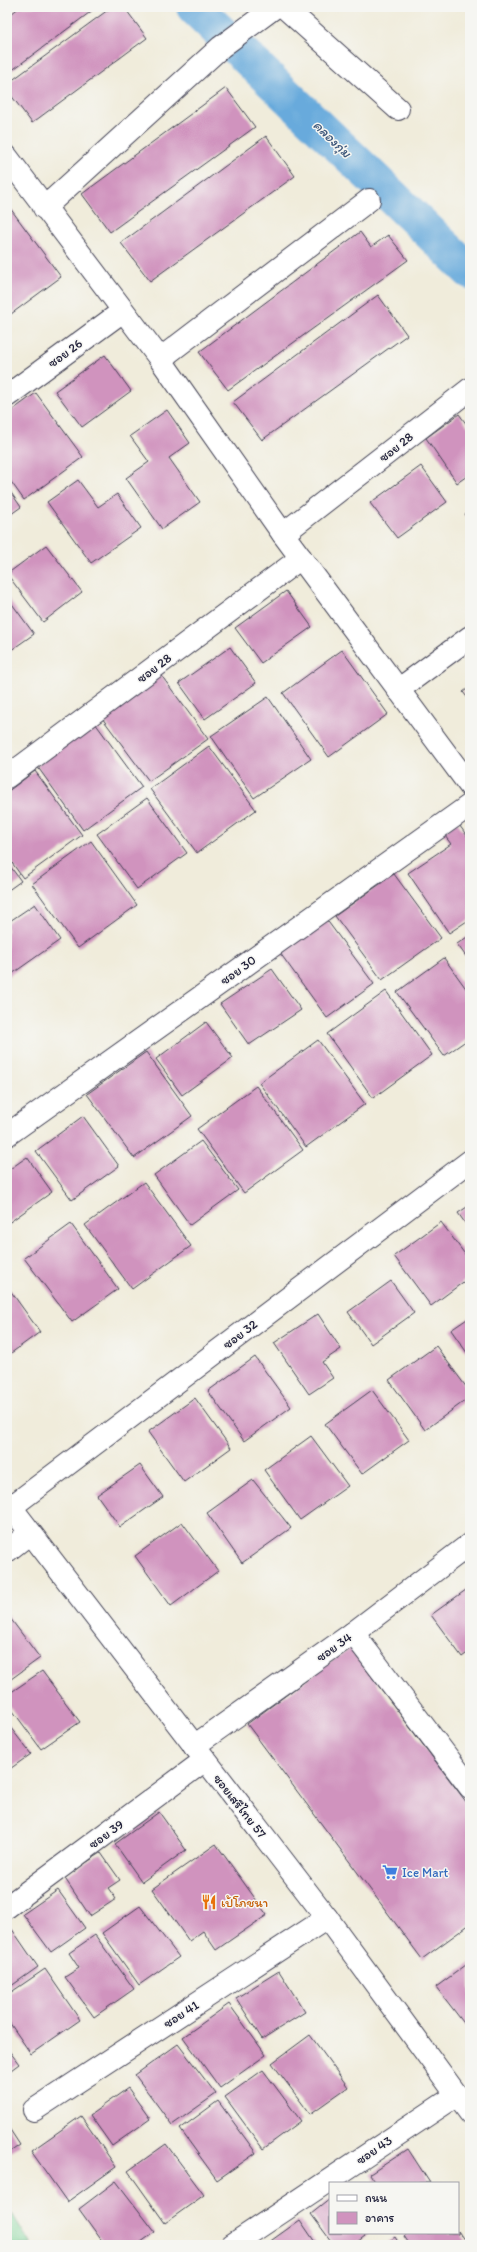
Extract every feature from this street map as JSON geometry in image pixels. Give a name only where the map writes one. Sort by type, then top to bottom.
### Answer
[{"type":"street","points":[[44,208],[237,33],[275,7]]},
{"type":"street","points":[[284,7],[398,109]]},
{"type":"street","points":[[7,157],[44,208],[160,359],[283,534],[470,786]]},
{"type":"street","points":[[160,359],[369,200]]},
{"type":"street","name":"ซอย 26","points":[[7,396],[123,311]]},
{"type":"street","name":"ซอย 28","points":[[283,534],[470,389]]},
{"type":"street","name":"ซอย 28","points":[[7,777],[301,558]]},
{"type":"street","points":[[398,690],[470,637]]},
{"type":"street","name":"ซอย 30","points":[[7,1135],[470,805]]},
{"type":"street","name":"ซอย 32","points":[[9,1505],[470,1161]]},
{"type":"street","name":"ซอยเสรีไทย 57","points":[[9,1505],[327,1918],[470,2113]]},
{"type":"street","points":[[7,1551],[30,1533]]},
{"type":"street","name":"ซอย 34","points":[[199,1753],[470,1544]]},
{"type":"street","points":[[353,1633],[470,1787]]},
{"type":"street","name":"ซอย 39","points":[[7,1907],[199,1753]]},
{"type":"street","name":"ซอย 41","points":[[34,2110],[327,1918]]},
{"type":"street","name":"ซอย 43","points":[[232,2245],[457,2095]]},
{"type":"green space","points":[[7,2205],[31,2245],[7,2245]]},
{"type":"building","points":[[20,7],[97,7],[7,74],[7,17]]},
{"type":"building","points":[[112,7],[124,7],[147,38],[32,123],[7,90],[7,84]]},
{"type":"building","points":[[226,88],[255,127],[110,232],[82,194]]},
{"type":"building","points":[[266,136],[295,176],[150,281],[121,243]]},
{"type":"building","points":[[7,204],[61,277],[7,317]]},
{"type":"building","points":[[360,232],[371,247],[388,235],[408,260],[228,390],[199,352]]},
{"type":"building","points":[[378,295],[407,335],[262,440],[233,402]]},
{"type":"building","points":[[105,355],[131,391],[82,427],[55,391]]},
{"type":"building","points":[[36,393],[83,457],[24,500],[7,476],[7,414]]},
{"type":"building","points":[[167,410],[190,443],[169,458],[200,502],[162,529],[126,478],[149,462],[130,436]]},
{"type":"building","points":[[459,414],[470,429],[470,474],[457,483],[426,438]]},
{"type":"building","points":[[421,466],[447,502],[397,538],[370,503]]},
{"type":"building","points":[[78,480],[98,507],[117,494],[141,528],[91,563],[47,502]]},
{"type":"building","points":[[7,487],[21,507],[7,517]]},
{"type":"building","points":[[470,510],[470,521],[465,514]]},
{"type":"building","points":[[46,545],[82,592],[43,622],[7,574]]},
{"type":"building","points":[[286,591],[312,627],[261,663],[235,628]]},
{"type":"building","points":[[7,597],[34,634],[7,653]]},
{"type":"building","points":[[230,647],[256,683],[205,719],[179,683]]},
{"type":"building","points":[[342,650],[388,714],[329,757],[283,693]]},
{"type":"building","points":[[161,675],[208,739],[149,781],[102,718]]},
{"type":"building","points":[[470,687],[470,701],[463,692]]},
{"type":"building","points":[[268,697],[311,759],[254,798],[211,736]]},
{"type":"building","points":[[95,723],[142,787],[83,830],[37,766]]},
{"type":"building","points":[[209,746],[256,810],[197,853],[150,789]]},
{"type":"building","points":[[35,771],[82,835],[23,878],[7,856],[7,792]]},
{"type":"building","points":[[147,798],[187,853],[137,889],[97,834]]},
{"type":"building","points":[[457,822],[470,840],[470,919],[449,933],[408,873],[451,844],[442,832]]},
{"type":"building","points":[[91,841],[137,905],[78,948],[32,884]]},
{"type":"building","points":[[7,862],[21,881],[7,891]]},
{"type":"building","points":[[394,874],[441,938],[382,980],[335,916]]},
{"type":"building","points":[[35,904],[60,940],[9,976],[7,973],[7,923]]},
{"type":"building","points":[[326,919],[374,984],[327,1018],[280,953]]},
{"type":"building","points":[[470,935],[470,962],[457,944]]},
{"type":"building","points":[[444,958],[470,994],[470,1038],[444,1056],[397,992]]},
{"type":"building","points":[[272,969],[301,1010],[249,1045],[220,1004]]},
{"type":"building","points":[[386,991],[432,1055],[373,1098],[327,1034]]},
{"type":"building","points":[[206,1022],[233,1058],[182,1095],[156,1059]]},
{"type":"building","points":[[318,1040],[365,1104],[306,1147],[259,1083]]},
{"type":"building","points":[[146,1052],[192,1116],[134,1158],[87,1094]]},
{"type":"building","points":[[256,1086],[303,1150],[244,1193],[197,1129]]},
{"type":"building","points":[[83,1116],[119,1166],[72,1200],[36,1151]]},
{"type":"building","points":[[201,1141],[238,1190],[190,1225],[154,1175]]},
{"type":"building","points":[[27,1157],[52,1192],[7,1224],[7,1171]]},
{"type":"building","points":[[144,1182],[191,1246],[132,1289],[85,1225]]},
{"type":"building","points":[[470,1205],[470,1230],[458,1213]]},
{"type":"building","points":[[441,1222],[470,1261],[470,1277],[431,1306],[394,1256]]},
{"type":"building","points":[[71,1224],[118,1289],[72,1322],[24,1258]]},
{"type":"building","points":[[391,1281],[414,1313],[371,1344],[348,1312]]},
{"type":"building","points":[[7,1286],[40,1332],[7,1356]]},
{"type":"building","points":[[318,1314],[341,1349],[322,1362],[333,1378],[309,1394],[274,1343]]},
{"type":"building","points":[[470,1317],[470,1357],[451,1330]]},
{"type":"building","points":[[436,1346],[470,1392],[470,1397],[425,1430],[389,1380]]},
{"type":"building","points":[[255,1357],[291,1407],[244,1441],[208,1391]]},
{"type":"building","points":[[372,1390],[409,1440],[362,1474],[325,1424]]},
{"type":"building","points":[[195,1398],[231,1448],[184,1482],[148,1432]]},
{"type":"building","points":[[311,1436],[348,1486],[300,1520],[264,1470]]},
{"type":"building","points":[[140,1465],[163,1497],[120,1527],[97,1495]]},
{"type":"building","points":[[253,1480],[291,1528],[242,1563],[207,1513]]},
{"type":"building","points":[[182,1522],[218,1571],[171,1606],[135,1556]]},
{"type":"building","points":[[470,1587],[470,1651],[462,1657],[431,1615]]},
{"type":"building","points":[[7,1614],[40,1658],[7,1682]]},
{"type":"building","points":[[350,1648],[470,1807],[470,1924],[422,1959],[247,1724]]},
{"type":"building","points":[[42,1671],[80,1722],[41,1749],[7,1703],[7,1695]]},
{"type":"building","points":[[7,1723],[31,1754],[7,1771]]},
{"type":"building","points":[[159,1812],[186,1850],[142,1882],[115,1844]]},
{"type":"building","name":"เป้โภชนา","points":[[216,1844],[267,1915],[216,1950],[203,1931],[189,1941],[152,1889]]},
{"type":"building","points":[[101,1853],[120,1880],[108,1888],[116,1899],[90,1916],[64,1877]]},
{"type":"building","points":[[58,1890],[85,1928],[51,1952],[23,1914]]},
{"type":"building","points":[[140,1906],[179,1957],[139,1985],[102,1933]]},
{"type":"building","points":[[7,1922],[38,1967],[7,1989]]},
{"type":"building","points":[[95,1935],[134,1989],[94,2017],[65,1977],[79,1968],[69,1953]]},
{"type":"building","points":[[470,1962],[470,2031],[436,1987]]},
{"type":"building","points":[[45,1969],[80,2020],[31,2054],[7,2019],[7,1995]]},
{"type":"building","points":[[279,1971],[305,2012],[262,2039],[236,1998]]},
{"type":"building","points":[[229,2004],[266,2055],[220,2088],[183,2037]]},
{"type":"building","points":[[310,2035],[348,2087],[310,2114],[272,2063]]},
{"type":"building","points":[[178,2044],[216,2094],[172,2125],[135,2075]]},
{"type":"building","points":[[7,2048],[19,2064],[7,2073]]},
{"type":"building","points":[[263,2070],[301,2121],[263,2149],[225,2097]]},
{"type":"building","points":[[128,2088],[150,2119],[112,2146],[90,2115]]},
{"type":"building","points":[[218,2101],[256,2153],[217,2180],[180,2129]]},
{"type":"building","points":[[81,2116],[116,2167],[67,2202],[31,2151]]},
{"type":"building","points":[[7,2125],[20,2145],[7,2154]]},
{"type":"building","points":[[166,2144],[204,2195],[165,2223],[128,2171]]},
{"type":"building","points":[[408,2149],[429,2182],[375,2182],[370,2174]]},
{"type":"building","points":[[116,2181],[155,2232],[137,2245],[105,2245],[79,2209]]},
{"type":"building","points":[[329,2200],[329,2234],[368,2234],[353,2245],[334,2245],[311,2214]]},
{"type":"building","points":[[300,2220],[317,2245],[265,2245]]},
{"type":"building","points":[[459,2231],[469,2245],[410,2245],[404,2236],[407,2234],[459,2234]]},
{"type":"building","points":[[395,2237],[400,2245],[384,2245]]},
{"type":"waterway","name":"คลองกุ่ม","points":[[194,7],[470,271]]},
{"type":"place","name":"Ice Mart","points":[[390,1872]]},
{"type":"place","name":"เป้โภชนา","points":[[209,1902]]}]
